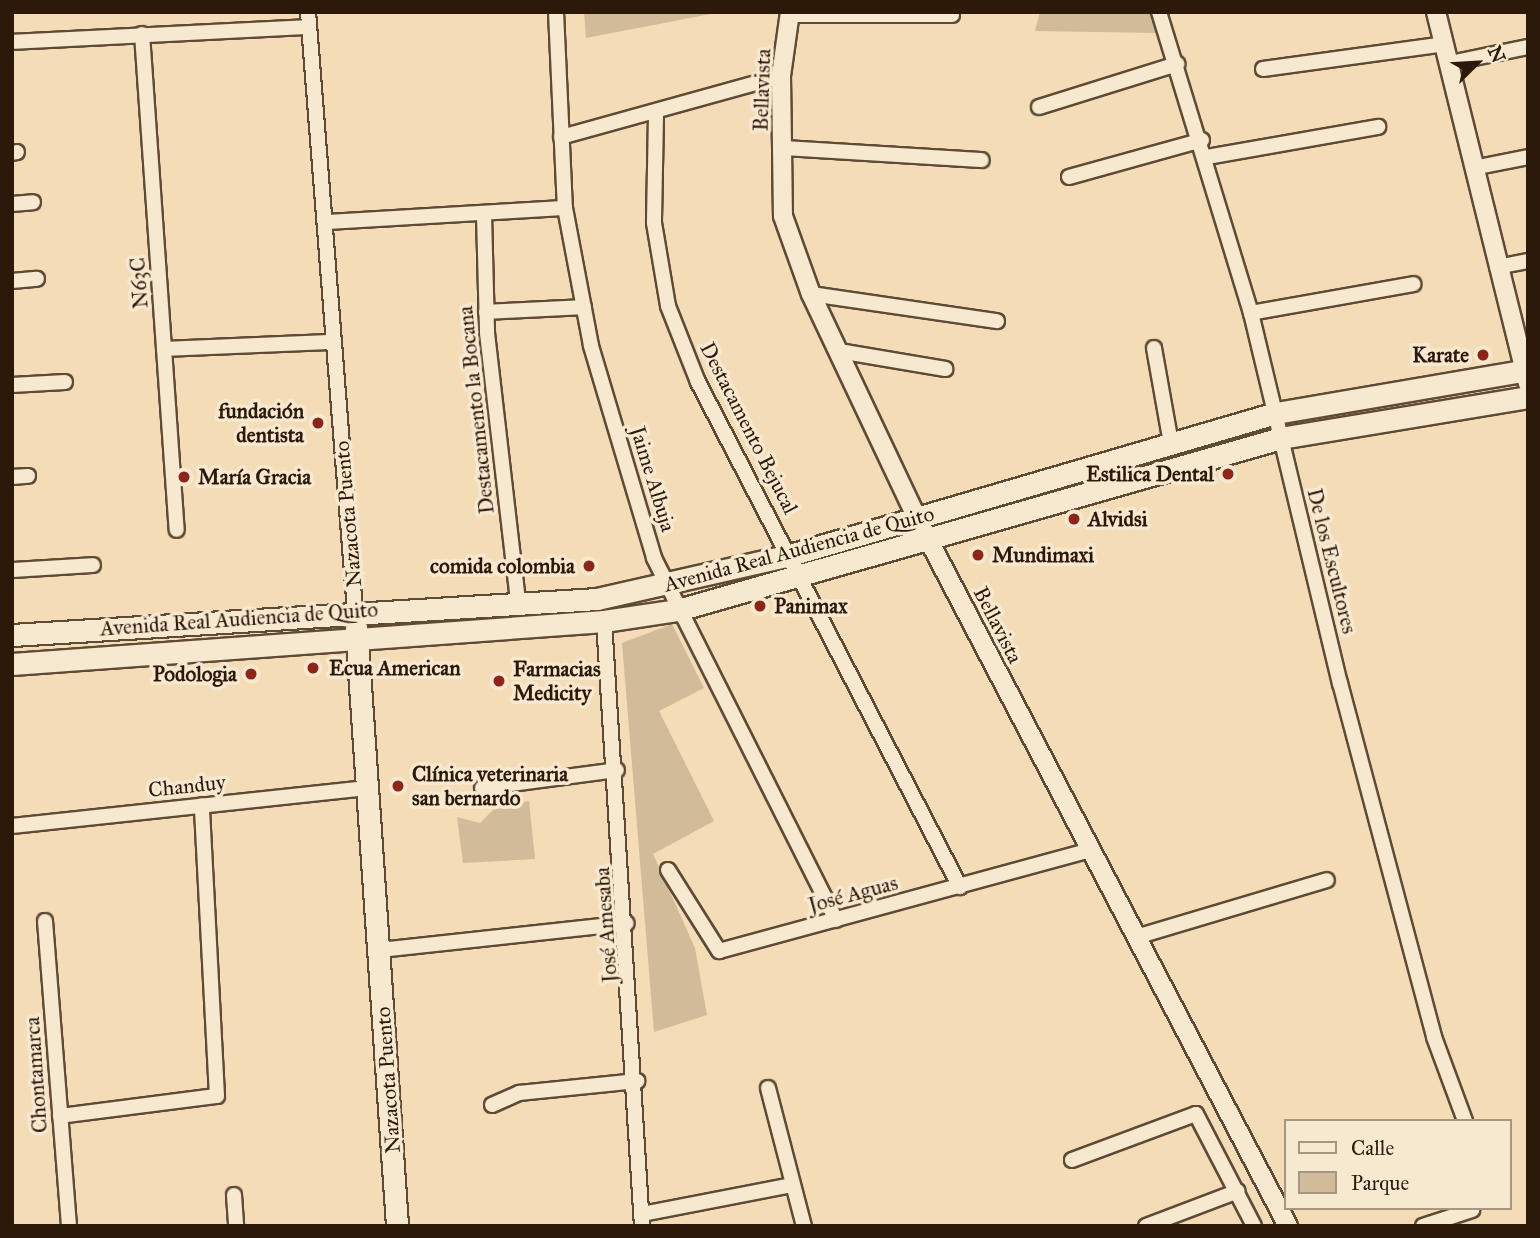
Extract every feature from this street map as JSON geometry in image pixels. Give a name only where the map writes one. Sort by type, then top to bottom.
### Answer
[{"type":"main road","name":"Avenida Real Audiencia de Quito","points":[[12,635],[355,611],[597,598],[663,586],[790,555],[1276,413],[1526,375]]},
{"type":"main road","name":"Avenida Real Audiencia de Quito","points":[[12,664],[604,621],[678,610],[802,579],[1281,438],[1528,397]]},
{"type":"main road","name":"Nazacota Puento","points":[[355,611],[397,1226]]},
{"type":"street","name":"Jaime Albuja","points":[[556,12],[565,208],[584,307],[663,586],[678,610],[836,920]]},
{"type":"street","name":"De los Escultores","points":[[1159,12],[1208,158],[1251,313],[1434,1037],[1464,1119]]},
{"type":"street","points":[[1436,12],[1497,267],[1526,375]]},
{"type":"street","points":[[790,14],[952,15]]},
{"type":"street","name":"Bellavista","points":[[790,14],[781,76],[783,216],[811,294],[916,516],[1289,1226]]},
{"type":"street","points":[[12,42],[309,19]]},
{"type":"street","name":"Nazacota Puento","points":[[309,19],[355,611]]},
{"type":"street","name":"N63C","points":[[142,34],[177,530]]},
{"type":"street","points":[[1263,69],[1445,44]]},
{"type":"street","points":[[1450,63],[1528,47]]},
{"type":"street","points":[[1039,107],[1177,64]]},
{"type":"street","points":[[561,137],[656,116],[781,76]]},
{"type":"street","name":"Destacamento Bejucal","points":[[656,116],[654,223],[668,306],[698,382],[960,887]]},
{"type":"street","points":[[1208,158],[1378,127]]},
{"type":"street","points":[[1069,177],[1202,140]]},
{"type":"street","points":[[783,148],[982,160]]},
{"type":"street","points":[[1473,168],[1528,157]]},
{"type":"street","points":[[12,204],[33,202]]},
{"type":"street","points":[[326,222],[484,215],[565,208]]},
{"type":"street","name":"Destacamento la Bocana","points":[[484,215],[486,312],[518,601]]},
{"type":"street","points":[[1497,267],[1528,261]]},
{"type":"street","points":[[12,281],[37,279]]},
{"type":"street","points":[[1251,313],[1413,284]]},
{"type":"street","points":[[811,294],[997,321]]},
{"type":"street","points":[[486,312],[584,307]]},
{"type":"street","points":[[164,349],[334,342]]},
{"type":"street","points":[[1154,348],[1171,443]]},
{"type":"street","points":[[839,351],[945,369]]},
{"type":"street","points":[[12,385],[65,382]]},
{"type":"street","points":[[12,477],[28,476]]},
{"type":"street","points":[[12,570],[93,565]]},
{"type":"street","name":"José Amesaba","points":[[604,621],[627,923],[642,1220]]},
{"type":"street","points":[[482,788],[617,770]]},
{"type":"street","name":"Chanduy","points":[[12,826],[367,788]]},
{"type":"street","points":[[60,1116],[216,1099],[202,805]]},
{"type":"street","name":"José Aguas","points":[[668,870],[719,951],[1090,850]]},
{"type":"street","points":[[1136,937],[1327,880]]},
{"type":"street","name":"Chontamarca","points":[[45,921],[69,1226]]},
{"type":"street","points":[[380,950],[627,923]]},
{"type":"street","points":[[492,1105],[519,1093],[637,1081]]},
{"type":"street","points":[[768,1088],[804,1226]]},
{"type":"street","points":[[1072,1160],[1196,1114],[1254,1226]]},
{"type":"street","points":[[642,1220],[792,1185]]},
{"type":"street","points":[[1146,1226],[1238,1191]]},
{"type":"street","points":[[234,1195],[236,1226]]},
{"type":"street","points":[[1423,1226],[1472,1210]]},
{"type":"green space","points":[[584,12],[721,12],[586,38]]},
{"type":"green space","points":[[1040,12],[1151,12],[1157,33],[1035,31]]},
{"type":"green space","points":[[672,624],[704,688],[659,711],[714,821],[653,854],[695,948],[707,1015],[654,1032],[622,643]]},
{"type":"green space","points":[[529,801],[535,859],[463,863],[457,817],[480,823],[493,810]]},
{"type":"place","name":"Karate","points":[[1483,355]]},
{"type":"place","name":"fundación dentista","points":[[318,423]]},
{"type":"place","name":"Estilica Dental","points":[[1228,474]]},
{"type":"place","name":"María Gracia","points":[[184,477]]},
{"type":"place","name":"Alvidsi","points":[[1074,519]]},
{"type":"place","name":"Mundimaxi","points":[[978,555]]},
{"type":"place","name":"comida colombia","points":[[589,566]]},
{"type":"place","name":"Panimax","points":[[760,606]]},
{"type":"place","name":"Ecua American","points":[[313,668]]},
{"type":"place","name":"Podologia","points":[[251,674]]},
{"type":"place","name":"Farmacias Medicity","points":[[499,681]]},
{"type":"place","name":"Clínica veterinaria san bernardo","points":[[398,786]]}]
